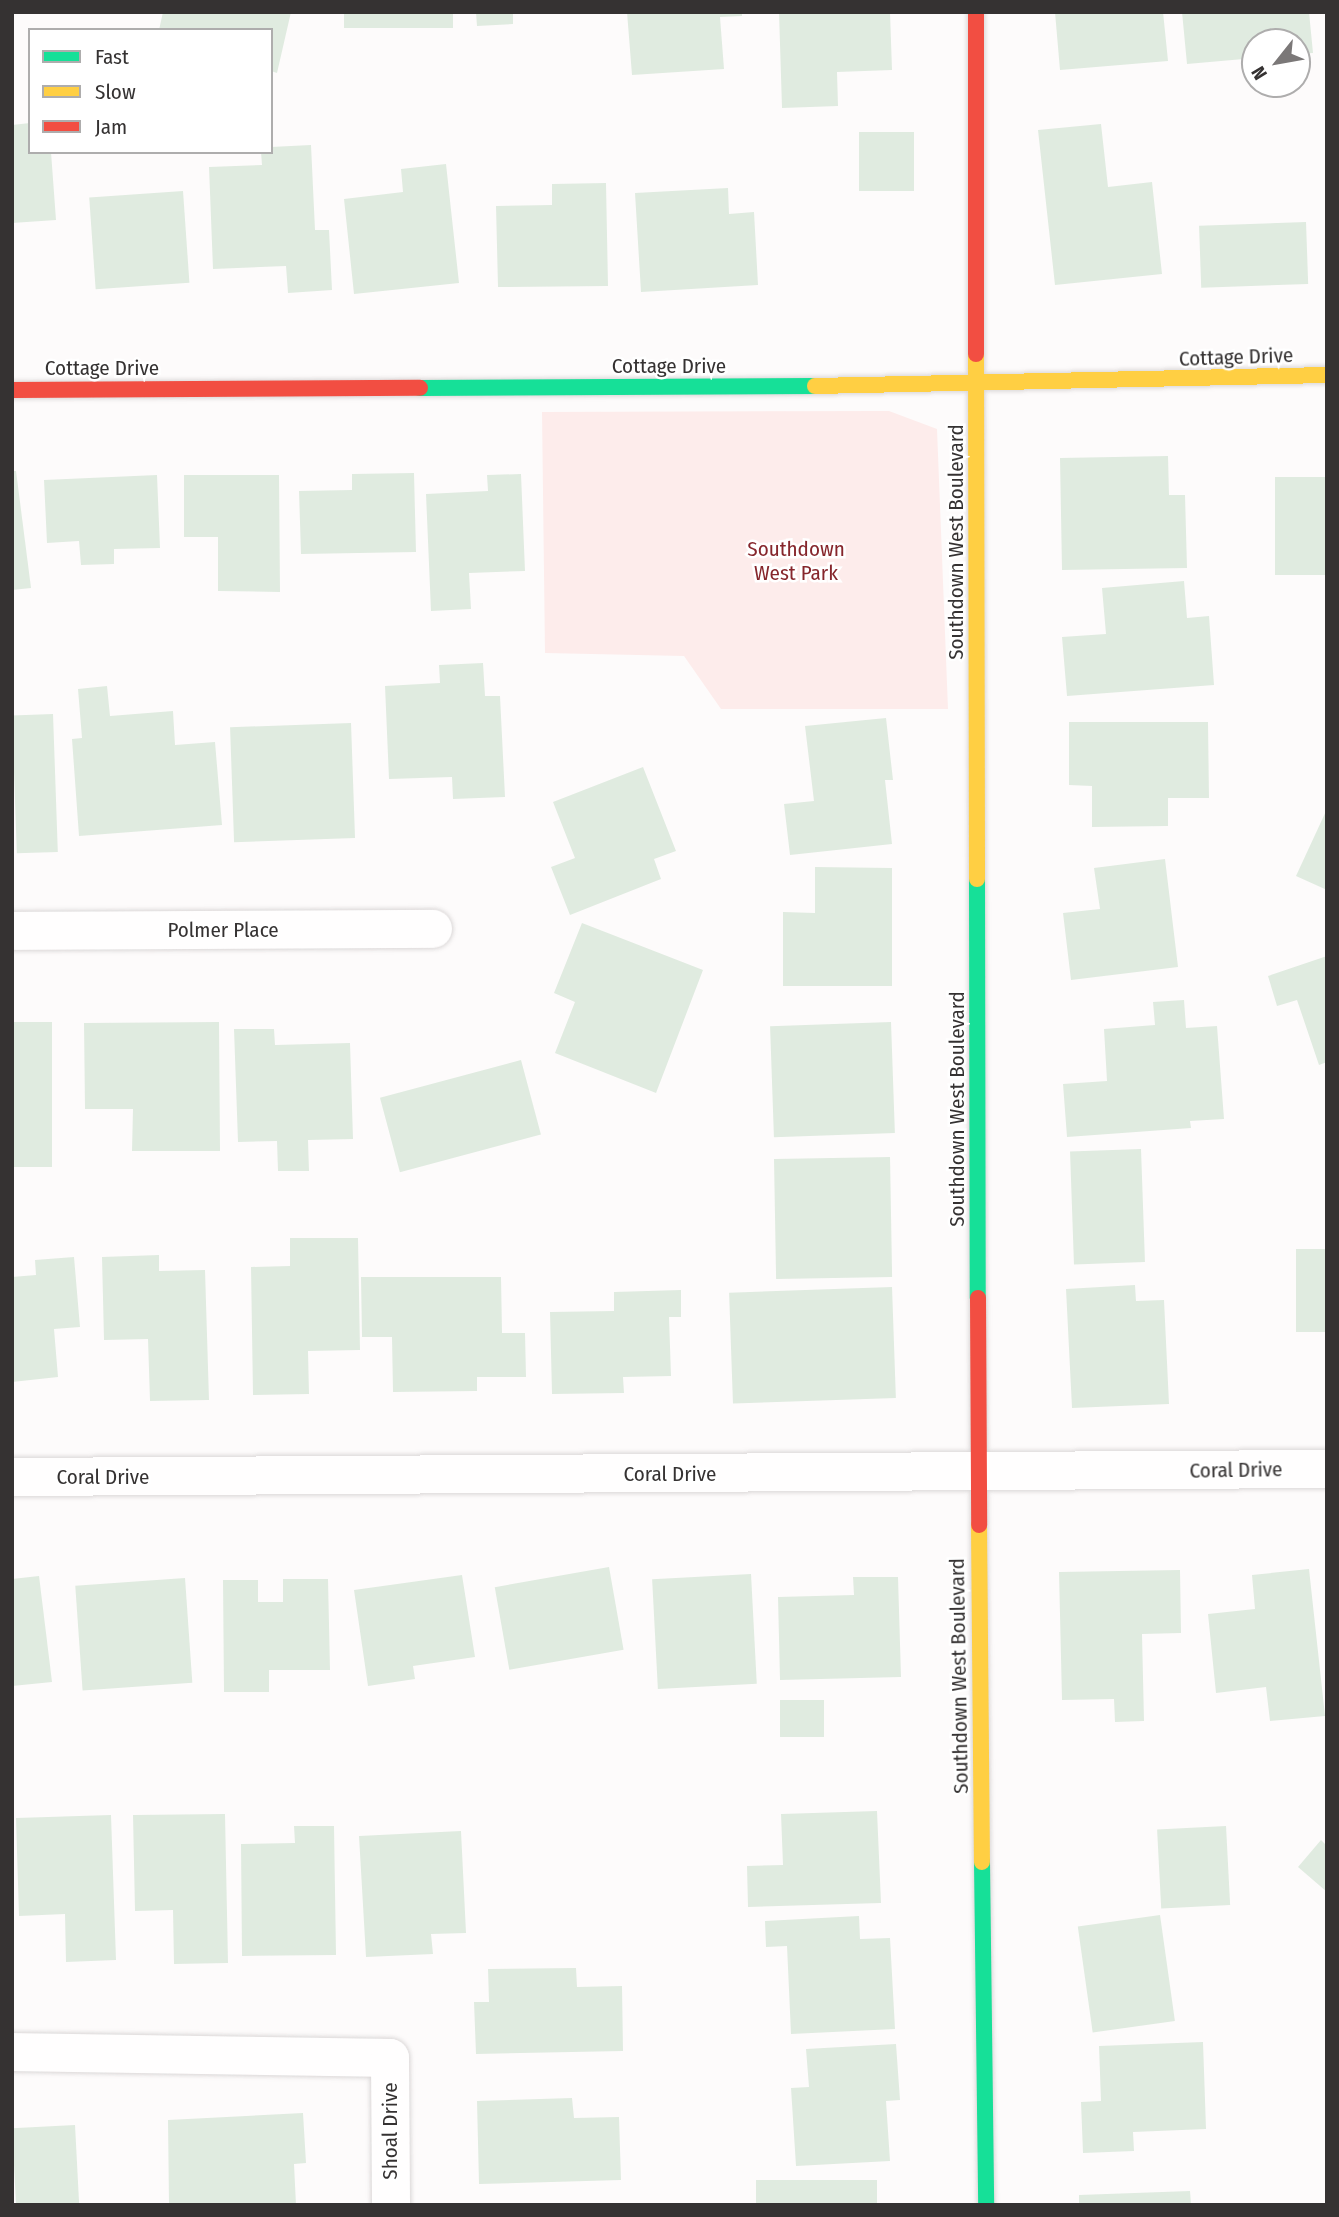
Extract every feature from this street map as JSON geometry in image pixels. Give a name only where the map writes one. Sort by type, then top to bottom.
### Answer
[{"type":"street","name":"Southdown West Boulevard","points":[[976,12],[978,1472],[986,2205]]},
{"type":"street","name":"Cottage Drive","points":[[12,390],[976,385],[1327,375]]},
{"type":"street","name":"Polmer Place","points":[[12,931],[433,929]]},
{"type":"street","name":"Coral Drive","points":[[12,1477],[1327,1469]]},
{"type":"street","name":"Shoal Drive","points":[[12,2052],[390,2058],[391,2205]]},
{"type":"green space","name":"Southdown West Park","points":[[889,411],[937,429],[948,709],[721,709],[684,656],[545,653],[542,412]]},
{"type":"building","points":[[163,12],[291,12],[277,73],[273,72],[273,28],[159,28]]},
{"type":"building","points":[[344,12],[453,12],[453,28],[344,28]]},
{"type":"building","points":[[476,12],[513,12],[513,24],[477,26]]},
{"type":"building","points":[[627,12],[742,12],[742,16],[720,17],[724,69],[632,75]]},
{"type":"building","points":[[779,12],[890,12],[892,70],[837,72],[838,106],[782,108]]},
{"type":"building","points":[[1055,12],[1163,12],[1168,61],[1060,70]]},
{"type":"building","points":[[1182,12],[1309,12],[1311,28],[1241,28],[1241,59],[1187,64]]},
{"type":"building","points":[[28,123],[28,154],[51,154],[56,220],[12,223],[12,125]]},
{"type":"building","points":[[1101,124],[1108,187],[1152,182],[1162,274],[1055,285],[1038,130]]},
{"type":"building","points":[[859,132],[914,132],[914,191],[859,191]]},
{"type":"building","points":[[311,145],[315,230],[329,230],[332,290],[288,293],[286,266],[213,269],[209,167],[262,165],[261,154],[273,154],[273,147]]},
{"type":"building","points":[[446,164],[459,283],[354,294],[344,199],[403,192],[401,169]]},
{"type":"building","points":[[606,183],[608,286],[498,287],[496,206],[552,205],[552,184]]},
{"type":"building","points":[[728,188],[729,214],[754,212],[758,285],[641,292],[635,193]]},
{"type":"building","points":[[183,191],[189,283],[96,289],[89,198]]},
{"type":"building","points":[[1306,222],[1308,284],[1201,288],[1199,226]]},
{"type":"building","points":[[1168,456],[1169,495],[1185,495],[1187,568],[1062,570],[1060,458]]},
{"type":"building","points":[[12,471],[16,471],[31,588],[12,590]]},
{"type":"building","points":[[414,473],[416,552],[301,554],[299,491],[352,490],[352,474]]},
{"type":"building","points":[[521,474],[525,571],[469,573],[471,609],[431,611],[426,494],[488,491],[487,475]]},
{"type":"building","points":[[157,475],[160,548],[114,549],[114,564],[81,565],[79,541],[47,543],[44,480]]},
{"type":"building","points":[[184,475],[279,475],[280,592],[218,591],[218,537],[184,537]]},
{"type":"building","points":[[1275,477],[1327,477],[1327,575],[1275,575]]},
{"type":"building","points":[[1184,581],[1187,618],[1209,616],[1214,685],[1067,696],[1062,637],[1106,634],[1102,588]]},
{"type":"building","points":[[483,663],[485,696],[500,696],[505,797],[453,799],[452,777],[389,779],[385,686],[440,683],[439,665]]},
{"type":"building","points":[[107,686],[110,716],[173,711],[175,745],[215,742],[222,825],[79,836],[72,739],[82,738],[78,689]]},
{"type":"building","points":[[53,714],[58,852],[17,853],[12,715]]},
{"type":"building","points":[[886,718],[893,780],[885,780],[892,844],[790,855],[784,804],[814,801],[805,726]]},
{"type":"building","points":[[1069,722],[1208,722],[1209,798],[1168,798],[1168,826],[1092,827],[1092,786],[1069,785]]},
{"type":"building","points":[[351,723],[355,838],[234,842],[230,727]]},
{"type":"building","points":[[643,767],[676,851],[654,859],[661,879],[570,915],[551,867],[575,858],[553,802]]},
{"type":"building","points":[[1327,809],[1327,890],[1296,876]]},
{"type":"building","points":[[1165,859],[1178,967],[1071,980],[1063,913],[1100,909],[1094,868]]},
{"type":"building","points":[[815,867],[892,868],[892,986],[783,986],[783,912],[815,913]]},
{"type":"building","points":[[582,923],[703,970],[656,1093],[555,1053],[575,1002],[554,993]]},
{"type":"building","points":[[1327,956],[1327,1062],[1319,1065],[1297,1000],[1277,1006],[1268,976]]},
{"type":"building","points":[[1184,1000],[1186,1028],[1217,1026],[1224,1119],[1190,1121],[1191,1128],[1067,1137],[1063,1084],[1107,1081],[1104,1029],[1155,1025],[1153,1002]]},
{"type":"building","points":[[12,1022],[52,1022],[52,1167],[12,1167]]},
{"type":"building","points":[[219,1022],[220,1151],[132,1151],[133,1109],[85,1109],[84,1023]]},
{"type":"building","points":[[891,1022],[895,1133],[774,1137],[770,1026]]},
{"type":"building","points":[[234,1029],[274,1029],[275,1045],[350,1043],[353,1139],[308,1140],[309,1171],[278,1171],[277,1141],[238,1142]]},
{"type":"building","points":[[521,1060],[541,1134],[400,1172],[380,1098]]},
{"type":"building","points":[[1141,1149],[1145,1262],[1074,1264],[1070,1151]]},
{"type":"building","points":[[890,1157],[892,1277],[776,1279],[774,1159]]},
{"type":"building","points":[[290,1238],[358,1238],[360,1350],[308,1351],[309,1394],[253,1395],[251,1267],[290,1266]]},
{"type":"building","points":[[1296,1249],[1327,1249],[1327,1332],[1296,1332]]},
{"type":"building","points":[[159,1255],[159,1271],[205,1270],[209,1400],[150,1401],[148,1339],[104,1340],[102,1257]]},
{"type":"building","points":[[74,1257],[80,1327],[54,1329],[58,1377],[12,1382],[12,1277],[36,1275],[35,1260]]},
{"type":"building","points":[[361,1277],[501,1277],[502,1333],[525,1333],[526,1377],[477,1377],[477,1391],[393,1392],[392,1337],[362,1337]]},
{"type":"building","points":[[1135,1285],[1136,1301],[1164,1300],[1169,1404],[1072,1408],[1066,1289]]},
{"type":"building","points":[[892,1287],[896,1398],[733,1404],[729,1293]]},
{"type":"building","points":[[681,1290],[681,1317],[669,1317],[671,1376],[623,1377],[624,1393],[552,1394],[550,1312],[614,1311],[614,1292]]},
{"type":"building","points":[[609,1567],[624,1650],[509,1670],[495,1587]]},
{"type":"building","points":[[1309,1569],[1325,1716],[1270,1721],[1266,1687],[1216,1693],[1208,1614],[1255,1609],[1252,1575]]},
{"type":"building","points":[[1180,1570],[1181,1633],[1142,1634],[1144,1721],[1115,1722],[1114,1699],[1062,1700],[1059,1572]]},
{"type":"building","points":[[751,1574],[757,1684],[658,1689],[652,1579]]},
{"type":"building","points":[[462,1575],[475,1657],[413,1666],[415,1679],[368,1686],[354,1590]]},
{"type":"building","points":[[39,1576],[52,1682],[12,1686],[12,1579]]},
{"type":"building","points":[[853,1577],[898,1577],[901,1677],[780,1680],[778,1597],[854,1595]]},
{"type":"building","points":[[185,1578],[192,1683],[83,1690],[75,1586]]},
{"type":"building","points":[[283,1579],[328,1579],[330,1670],[269,1670],[269,1692],[224,1692],[223,1580],[258,1580],[258,1602],[283,1602]]},
{"type":"building","points":[[780,1700],[824,1700],[824,1737],[780,1737]]},
{"type":"building","points":[[877,1811],[881,1903],[748,1907],[747,1866],[783,1865],[781,1814]]},
{"type":"building","points":[[225,1814],[228,1963],[174,1964],[173,1910],[135,1911],[133,1815]]},
{"type":"building","points":[[111,1815],[116,1960],[66,1962],[65,1914],[19,1916],[16,1818]]},
{"type":"building","points":[[294,1826],[334,1826],[336,1955],[242,1956],[241,1844],[295,1843]]},
{"type":"building","points":[[1226,1826],[1230,1905],[1161,1909],[1157,1830]]},
{"type":"building","points":[[461,1831],[466,1933],[431,1934],[433,1954],[366,1957],[359,1836]]},
{"type":"building","points":[[1321,1840],[1327,1846],[1327,1892],[1298,1867]]},
{"type":"building","points":[[1160,1915],[1175,2021],[1093,2033],[1078,1927]]},
{"type":"building","points":[[859,1916],[860,1939],[890,1938],[895,2029],[791,2034],[787,1946],[766,1947],[765,1921]]},
{"type":"building","points":[[576,1968],[577,1987],[622,1986],[623,2051],[476,2054],[474,2002],[489,2002],[488,1969]]},
{"type":"building","points":[[1203,2042],[1206,2129],[1133,2132],[1134,2151],[1083,2153],[1081,2102],[1101,2101],[1099,2046]]},
{"type":"building","points":[[896,2044],[900,2100],[886,2101],[890,2161],[796,2166],[791,2088],[809,2087],[806,2049]]},
{"type":"building","points":[[572,2098],[574,2118],[619,2117],[621,2180],[479,2184],[477,2101]]},
{"type":"building","points":[[303,2113],[306,2163],[294,2164],[296,2205],[169,2205],[168,2120]]},
{"type":"building","points":[[75,2125],[79,2205],[16,2205],[12,2128]]},
{"type":"building","points":[[756,2180],[877,2180],[877,2205],[756,2205]]},
{"type":"building","points":[[1190,2191],[1191,2205],[1079,2205],[1079,2195]]},
{"type":"traffic: fast","points":[[420,388],[815,386]]},
{"type":"traffic: fast","points":[[977,879],[978,1298]]},
{"type":"traffic: fast","points":[[982,1862],[986,2205]]},
{"type":"traffic: slow","points":[[976,354],[977,879]]},
{"type":"traffic: slow","points":[[815,386],[1327,375]]},
{"type":"traffic: slow","points":[[979,1525],[982,1862]]},
{"type":"traffic: jam","points":[[976,12],[976,354]]},
{"type":"traffic: jam","points":[[12,390],[420,388]]},
{"type":"traffic: jam","points":[[978,1298],[979,1525]]}]
